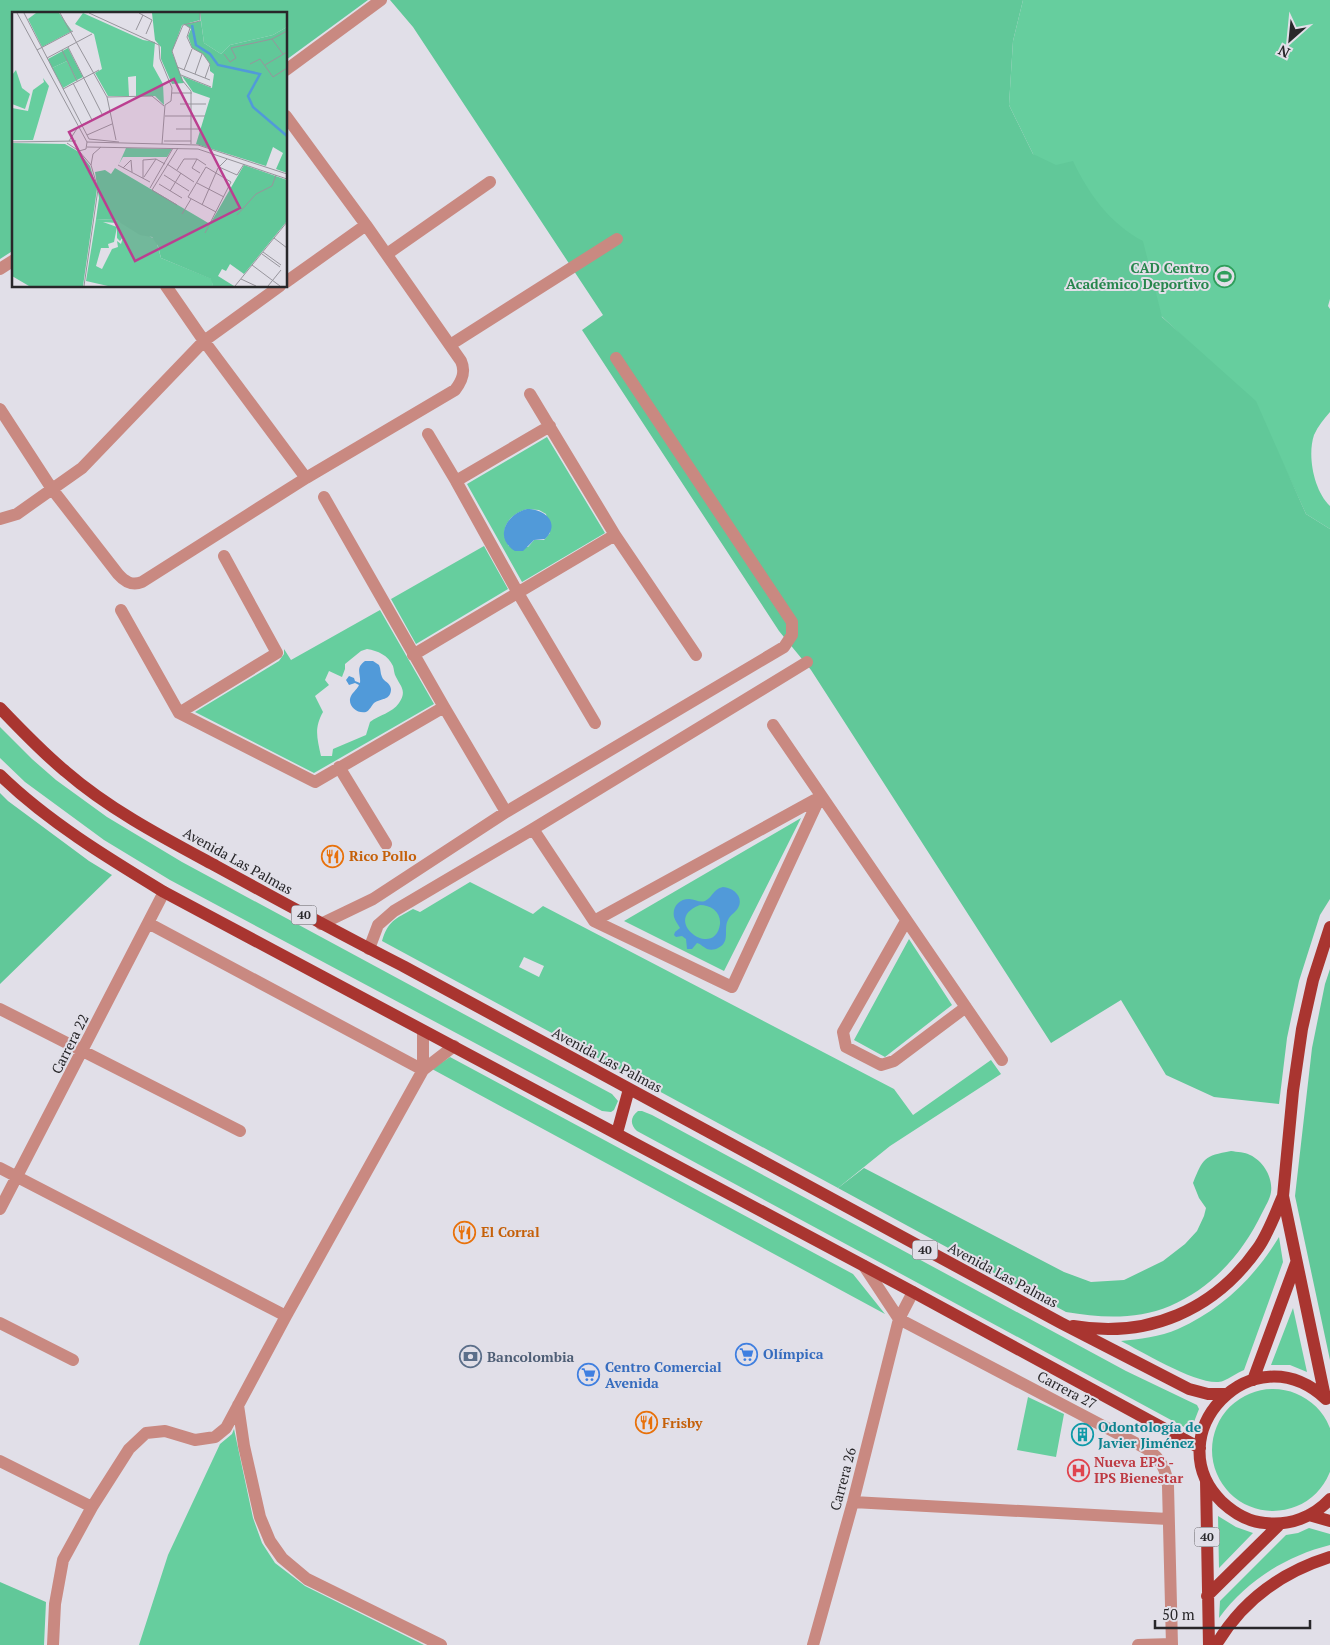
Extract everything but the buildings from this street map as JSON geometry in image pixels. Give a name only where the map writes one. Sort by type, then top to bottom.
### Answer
[{"type":"main road","name":"Avenida Las Palmas","points":[[0,708],[31,740],[67,772],[116,808],[183,848],[1061,1323],[1189,1389],[1208,1394],[1226,1394]]},
{"type":"main road","points":[[0,774],[16,790],[96,850],[164,892],[617,1133],[1200,1448]]},
{"type":"main road","points":[[1327,1400],[1283,1196],[1293,1091],[1302,1029],[1313,980],[1330,927]]},
{"type":"main road","points":[[617,1133],[629,1089]]},
{"type":"main road","points":[[1061,1323],[1108,1329],[1142,1327],[1173,1318],[1205,1301],[1239,1272],[1248,1260],[1266,1234],[1283,1196]]},
{"type":"main road","points":[[1253,1380],[1296,1263]]},
{"type":"main road","points":[[1226,1394],[1237,1386],[1253,1380],[1271,1377],[1287,1378],[1308,1385],[1327,1400]]},
{"type":"main road","name":"40","points":[[1226,1394],[1209,1416],[1203,1430],[1200,1448],[1206,1478],[1217,1497],[1238,1515],[1260,1523],[1280,1524],[1293,1522],[1309,1515],[1330,1499]]},
{"type":"main road","name":"40","points":[[1206,1478],[1209,1645]]},
{"type":"main road","points":[[1309,1515],[1330,1521]]},
{"type":"main road","name":"40","points":[[1207,1596],[1280,1524]]},
{"type":"main road","points":[[1216,1645],[1229,1625],[1255,1598],[1294,1571],[1330,1558]]},
{"type":"street","points":[[288,69],[381,0]]},
{"type":"street","points":[[0,409],[52,489],[118,574],[126,582],[135,584],[149,578],[306,478],[455,390],[464,371],[461,361],[387,254],[288,119]]},
{"type":"street","points":[[387,254],[490,182]]},
{"type":"street","points":[[288,281],[366,225]]},
{"type":"street","points":[[450,345],[617,239]]},
{"type":"street","points":[[0,269],[12,261]]},
{"type":"street","points":[[167,288],[204,341],[306,478]]},
{"type":"street","points":[[0,518],[17,514],[82,468],[204,341],[277,288]]},
{"type":"street","points":[[321,924],[373,899],[506,812],[784,647],[792,635],[792,622],[616,358]]},
{"type":"street","points":[[530,394],[615,535],[696,655]]},
{"type":"street","points":[[456,481],[550,426]]},
{"type":"street","points":[[428,434],[518,593],[596,723]]},
{"type":"street","points":[[324,497],[506,812]]},
{"type":"street","points":[[414,655],[615,535]]},
{"type":"street","points":[[179,713],[277,653],[224,556]]},
{"type":"street","points":[[122,610],[179,713],[314,782],[444,707]]},
{"type":"street","points":[[369,949],[378,925],[394,911],[533,829],[807,662]]},
{"type":"street","points":[[773,725],[820,797],[1002,1060]]},
{"type":"street","points":[[339,767],[386,844]]},
{"type":"street","points":[[533,829],[594,921],[732,987],[820,797]]},
{"type":"street","points":[[594,921],[820,797]]},
{"type":"street","name":"Carrera 22","points":[[0,1209],[164,892]]},
{"type":"street","points":[[906,921],[843,1032],[846,1047],[881,1065],[894,1061],[966,1007]]},
{"type":"street","points":[[148,924],[422,1070]]},
{"type":"street","points":[[0,1009],[240,1131]]},
{"type":"street","points":[[422,1070],[423,1030]]},
{"type":"street","points":[[53,1645],[55,1604],[63,1560],[92,1507],[128,1449],[146,1433],[165,1432],[195,1440],[215,1437],[226,1428],[422,1070],[454,1046]]},
{"type":"street","points":[[0,1168],[286,1316]]},
{"type":"street","points":[[864,1266],[899,1319]]},
{"type":"street","name":"Carrera 26","points":[[813,1645],[853,1502],[899,1319],[913,1292]]},
{"type":"street","name":"Carrera 27","points":[[899,1319],[1147,1449],[1163,1463],[1167,1474],[1168,1486],[1172,1644]]},
{"type":"street","points":[[0,1323],[73,1360]]},
{"type":"street","points":[[238,1405],[244,1446],[260,1517],[270,1541],[282,1558],[307,1579],[441,1645]]},
{"type":"street","points":[[0,1461],[92,1507]]},
{"type":"street","points":[[853,1502],[1168,1519]]},
{"type":"street","points":[[1138,1645],[1172,1644]]},
{"type":"green space","points":[[0,0],[368,0],[288,59],[288,12],[12,12],[12,251],[0,259]]},
{"type":"green space","points":[[390,0],[1023,0],[1013,41],[1009,105],[1033,154],[1056,165],[1073,161],[1101,207],[1120,226],[1143,241],[1162,317],[1256,401],[1306,514],[1330,529],[1330,899],[1320,915],[1299,981],[1287,1038],[1279,1104],[1214,1097],[1166,1075],[1121,1000],[1051,1043],[811,670],[779,631],[582,330],[603,315],[413,27]]},
{"type":"green space","name":"CAD Centro Académico Deportivo","points":[[1023,0],[1330,0],[1330,299],[1328,306],[1330,309],[1330,412],[1314,435],[1311,453],[1316,482],[1324,500],[1330,506],[1330,529],[1306,514],[1257,407],[1095,253],[1033,154],[1009,105],[1013,41]]},
{"type":"green space","points":[[547,437],[605,533],[522,582],[467,484]],"holes":[[[527,509],[539,510],[546,514],[550,533],[544,540],[534,540],[528,547],[509,546],[504,534],[507,523],[511,518],[515,514]]]},
{"type":"green space","points":[[484,546],[508,589],[416,644],[391,599]]},
{"type":"green space","points":[[380,610],[434,704],[314,773],[195,712],[279,661],[284,654],[284,649],[291,660]],"holes":[[[367,649],[379,652],[391,662],[403,695],[393,709],[370,722],[366,735],[333,749],[332,756],[321,756],[317,733],[318,723],[323,712],[315,696],[329,685],[325,680],[329,671],[342,677],[345,664],[361,651]]]},
{"type":"green space","points":[[0,727],[56,780],[107,817],[182,862],[612,1094],[618,1101],[614,1110],[611,1112],[602,1111],[170,880],[104,840],[25,782],[0,758]]},
{"type":"green space","points":[[0,793],[89,861],[112,875],[0,984]]},
{"type":"green space","points":[[801,818],[724,971],[624,921]]},
{"type":"green space","points":[[470,882],[533,914],[543,906],[894,1089],[913,1115],[991,1060],[1001,1074],[890,1146],[838,1188],[382,941],[387,929],[397,918],[413,909],[420,912]],"holes":[[[524,957],[544,966],[539,977],[519,967]]]},
{"type":"green space","points":[[909,939],[952,1005],[885,1057],[854,1040]]},
{"type":"green space","points":[[1330,969],[1330,1360],[1295,1196],[1312,1048],[1325,984]]},
{"type":"green space","points":[[450,1057],[853,1274],[885,1314],[432,1069]]},
{"type":"green space","points":[[638,1111],[652,1115],[1126,1371],[1197,1405],[1199,1409],[1192,1427],[1184,1427],[637,1131],[632,1121],[633,1116]]},
{"type":"green space","points":[[1231,1151],[1246,1153],[1259,1161],[1269,1175],[1271,1186],[1270,1197],[1266,1206],[1246,1242],[1225,1268],[1199,1290],[1157,1311],[1131,1316],[1092,1316],[1066,1312],[838,1188],[864,1168],[1064,1272],[1091,1282],[1124,1280],[1163,1261],[1185,1244],[1197,1231],[1206,1208],[1199,1198],[1193,1183],[1196,1175],[1202,1163],[1210,1157]]},
{"type":"green space","points":[[1279,1237],[1283,1262],[1244,1370],[1223,1381],[1201,1380],[1172,1368],[1121,1341],[1171,1332],[1209,1312],[1248,1279]]},
{"type":"green space","points":[[1293,1308],[1307,1372],[1290,1365],[1271,1365]]},
{"type":"green space","points":[[1261,1390],[1285,1390],[1307,1399],[1324,1416],[1331,1432],[1331,1468],[1324,1484],[1307,1501],[1285,1510],[1261,1510],[1239,1501],[1222,1484],[1213,1462],[1213,1438],[1222,1416],[1239,1399]]},
{"type":"green space","points":[[1028,1397],[1064,1414],[1056,1457],[1017,1450]]},
{"type":"green space","points":[[234,1429],[253,1518],[262,1543],[275,1563],[305,1586],[424,1645],[139,1645],[168,1555],[220,1444],[232,1434]]},
{"type":"green space","points":[[1218,1516],[1236,1527],[1253,1533],[1219,1568]]},
{"type":"green space","points":[[1309,1528],[1330,1534],[1330,1545],[1298,1556],[1268,1572],[1242,1593],[1219,1618],[1220,1601],[1286,1535],[1298,1533]]},
{"type":"green space","points":[[0,1582],[46,1602],[44,1645],[0,1645]]},
{"type":"water","points":[[527,509],[540,511],[549,518],[551,522],[550,533],[545,539],[534,540],[523,551],[515,551],[508,545],[505,539],[505,527],[514,516]]},
{"type":"water","points":[[365,661],[373,661],[379,665],[382,677],[389,685],[391,693],[389,696],[376,701],[366,712],[360,712],[350,702],[352,695],[359,685],[355,683],[349,685],[346,680],[349,676],[360,683],[359,669]]},
{"type":"water","points":[[723,887],[734,891],[740,900],[738,908],[727,924],[726,939],[717,949],[707,949],[697,943],[692,949],[687,949],[686,939],[682,936],[676,937],[674,935],[680,928],[674,917],[675,907],[685,899],[705,901]],"holes":[[[700,905],[714,910],[720,920],[716,934],[709,939],[693,934],[687,927],[685,920],[689,912]]]},
{"type":"place","name":"CAD Centro Académico Deportivo","points":[[1225,276]]},
{"type":"place","name":"Rico Pollo","points":[[333,856]]},
{"type":"place","name":"El Corral","points":[[465,1232]]},
{"type":"place","name":"Olímpica","points":[[747,1354]]},
{"type":"place","name":"Bancolombia","points":[[471,1357]]},
{"type":"place","name":"Centro Comercial Avenida","points":[[589,1375]]},
{"type":"place","name":"Frisby","points":[[646,1423]]},
{"type":"place","name":"Odontología de Javier Jiménez","points":[[1082,1435]]},
{"type":"place","name":"Nueva EPS - IPS Bienestar","points":[[1078,1470]]}]
